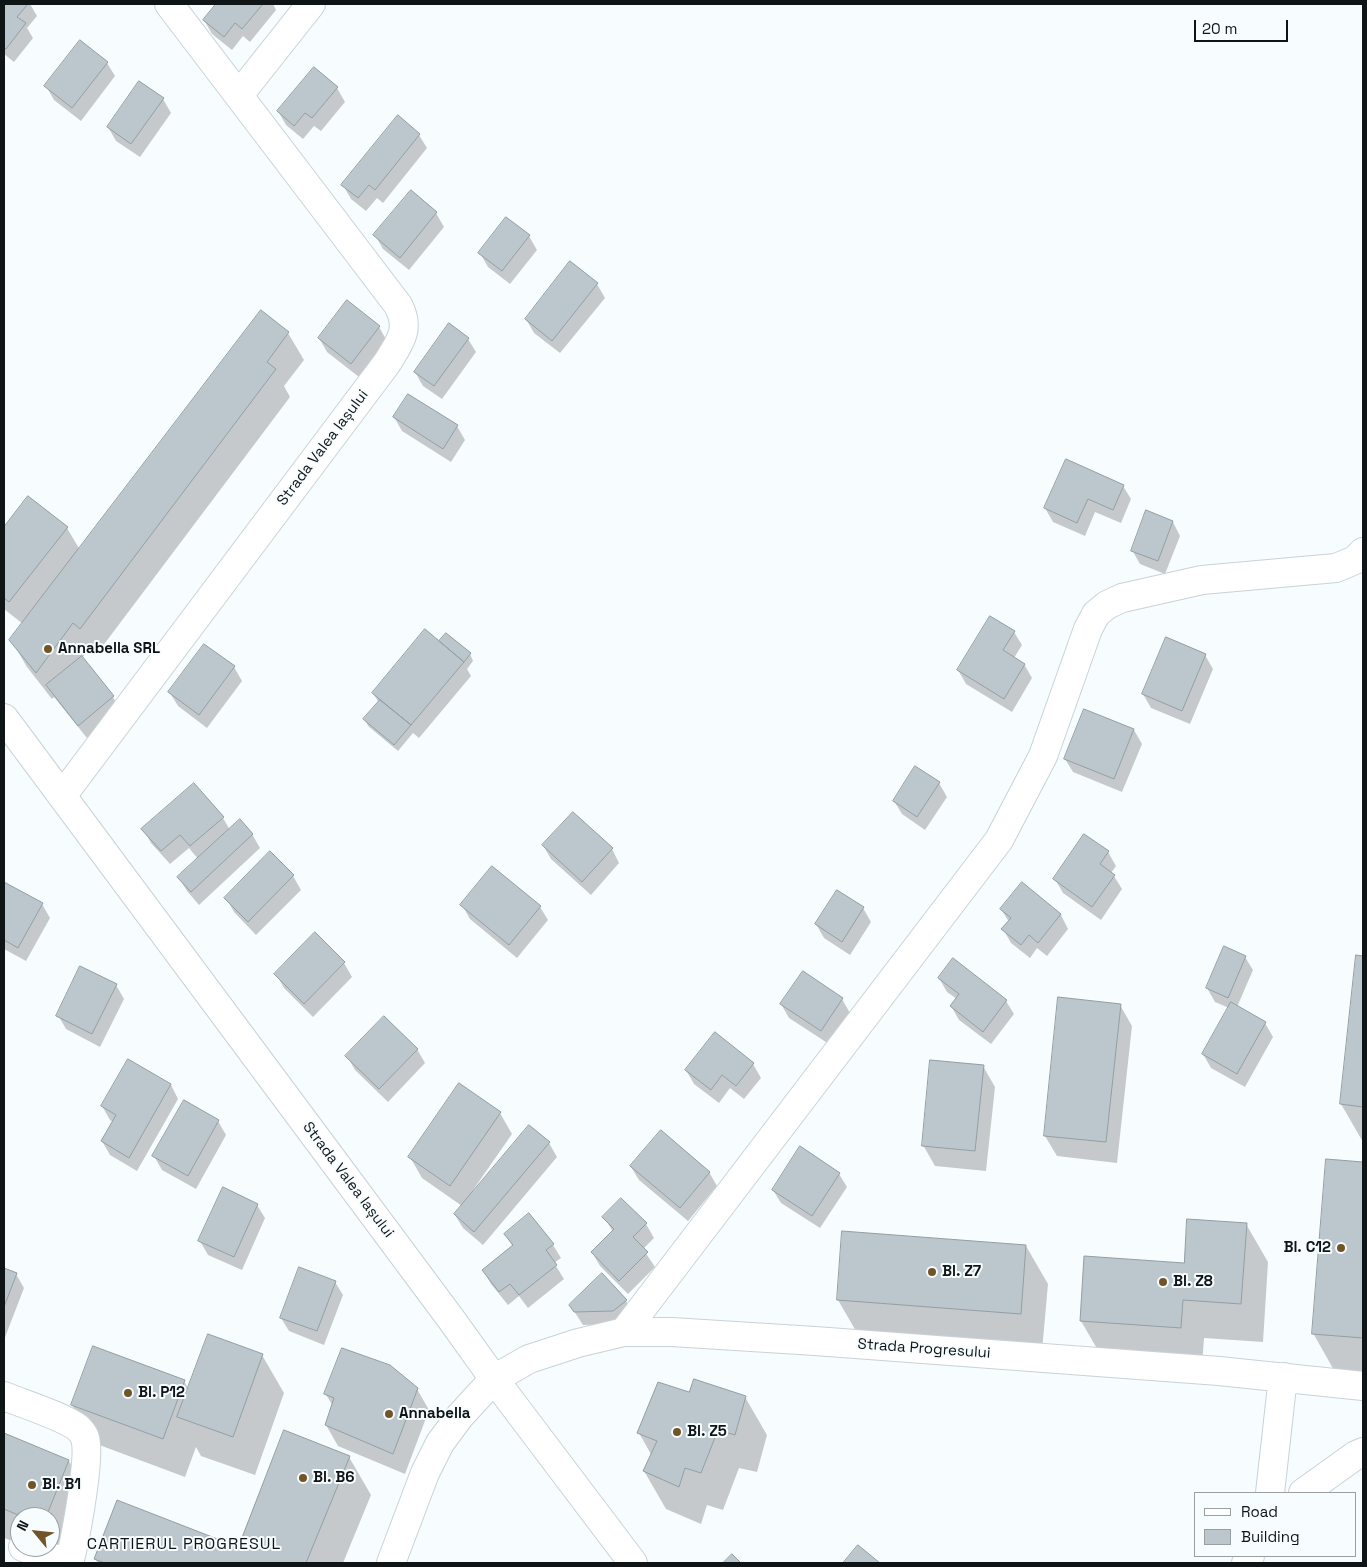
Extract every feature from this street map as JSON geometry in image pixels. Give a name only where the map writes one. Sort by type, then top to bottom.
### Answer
[{"type":"street","name":"Strada Valea Iașului","points":[[62,796],[387,363],[405,330],[404,315],[398,304],[169,4]]},
{"type":"street","points":[[239,95],[311,4]]},
{"type":"street","points":[[624,1332],[1000,840],[1043,756],[1088,629],[1096,614],[1107,605],[1122,598],[1202,580],[1336,568],[1355,560],[1363,552]]},
{"type":"street","name":"Strada Valea Iașului","points":[[4,718],[494,1379],[633,1563]]},
{"type":"street","name":"Strada Progresului","points":[[391,1563],[425,1473],[440,1443],[460,1416],[494,1379],[529,1360],[578,1343],[624,1332],[672,1332],[816,1341],[1283,1377],[1363,1386]]},
{"type":"street","points":[[1270,1492],[1283,1377]]},
{"type":"street","points":[[4,1396],[60,1418],[78,1428],[84,1437],[86,1460],[73,1548],[68,1563],[52,1557]]},
{"type":"street","points":[[1304,1492],[1363,1452]]},
{"type":"building","points":[[4,4],[28,4],[17,17],[26,23],[6,49],[4,48]]},
{"type":"building","points":[[216,4],[263,4],[242,29],[235,23],[224,37],[203,20]]},
{"type":"building","points":[[80,40],[108,62],[72,108],[44,86]]},
{"type":"building","points":[[314,67],[338,87],[312,118],[305,113],[294,126],[277,111]]},
{"type":"building","points":[[139,81],[164,98],[131,144],[107,127]]},
{"type":"building","points":[[398,115],[420,134],[375,190],[369,185],[358,198],[341,185]]},
{"type":"building","points":[[411,190],[437,212],[400,258],[373,235]]},
{"type":"building","points":[[506,217],[530,235],[502,271],[478,253]]},
{"type":"building","points":[[570,261],[598,283],[552,341],[525,319]]},
{"type":"building","points":[[347,300],[380,326],[351,364],[318,338]]},
{"type":"building","points":[[261,310],[289,332],[267,362],[276,369],[80,629],[73,623],[36,673],[9,640]]},
{"type":"building","points":[[449,323],[469,338],[434,386],[414,372]]},
{"type":"building","points":[[408,394],[458,425],[443,449],[393,417]]},
{"type":"building","points":[[1066,459],[1124,485],[1113,510],[1088,499],[1077,523],[1044,508]]},
{"type":"building","points":[[28,496],[68,527],[9,602],[4,598],[4,527]]},
{"type":"building","points":[[1146,510],[1173,521],[1158,561],[1131,551]]},
{"type":"building","points":[[990,616],[1015,631],[1003,650],[1025,664],[1004,699],[957,670]]},
{"type":"building","points":[[425,629],[464,662],[411,725],[372,693]]},
{"type":"building","points":[[446,633],[471,653],[464,662],[439,641]]},
{"type":"building","points":[[1166,637],[1206,654],[1182,711],[1142,694]]},
{"type":"building","points":[[204,644],[235,666],[199,715],[168,692]]},
{"type":"building","points":[[82,656],[114,696],[78,726],[46,685]]},
{"type":"building","points":[[380,700],[411,725],[394,745],[363,719]]},
{"type":"building","points":[[1084,709],[1134,729],[1114,779],[1064,759]]},
{"type":"building","points":[[915,766],[940,782],[917,817],[893,801]]},
{"type":"building","points":[[194,783],[224,817],[190,846],[180,835],[161,851],[141,829]]},
{"type":"building","points":[[573,812],[613,848],[582,882],[542,845]]},
{"type":"building","points":[[240,819],[253,834],[191,892],[177,877]]},
{"type":"building","points":[[1084,834],[1109,851],[1100,864],[1115,875],[1092,907],[1053,879]]},
{"type":"building","points":[[270,851],[294,875],[248,922],[224,898]]},
{"type":"building","points":[[492,866],[541,906],[509,945],[460,905]]},
{"type":"building","points":[[4,882],[43,903],[18,948],[4,940]]},
{"type":"building","points":[[1022,882],[1061,914],[1038,943],[1029,935],[1021,945],[1001,929],[1011,918],[1000,909]]},
{"type":"building","points":[[837,890],[864,907],[842,942],[815,924]]},
{"type":"building","points":[[315,932],[345,962],[304,1004],[274,974]]},
{"type":"building","points":[[1224,946],[1246,956],[1228,998],[1206,988]]},
{"type":"building","points":[[1356,955],[1363,956],[1363,1107],[1340,1104]]},
{"type":"building","points":[[953,958],[1007,1000],[983,1032],[950,1006],[959,994],[938,978]]},
{"type":"building","points":[[80,966],[117,984],[92,1034],[56,1016]]},
{"type":"building","points":[[803,971],[843,998],[821,1031],[780,1004]]},
{"type":"building","points":[[1058,997],[1121,1004],[1106,1142],[1044,1136]]},
{"type":"building","points":[[1231,1002],[1266,1022],[1237,1074],[1202,1054]]},
{"type":"building","points":[[384,1016],[418,1049],[379,1089],[345,1056]]},
{"type":"building","points":[[715,1032],[754,1063],[736,1086],[722,1075],[711,1090],[685,1070]]},
{"type":"building","points":[[128,1059],[171,1084],[129,1158],[101,1141],[116,1115],[101,1106]]},
{"type":"building","points":[[930,1060],[984,1065],[975,1151],[922,1146]]},
{"type":"building","points":[[459,1083],[501,1112],[450,1186],[408,1157]]},
{"type":"building","points":[[184,1100],[219,1120],[188,1176],[152,1156]]},
{"type":"building","points":[[529,1125],[550,1142],[474,1232],[454,1214]]},
{"type":"building","points":[[661,1130],[710,1172],[680,1208],[630,1166]]},
{"type":"building","points":[[800,1146],[840,1173],[812,1216],[772,1190]]},
{"type":"building","name":"Bl. C12","points":[[1326,1159],[1363,1162],[1363,1338],[1312,1334]]},
{"type":"building","points":[[223,1187],[258,1204],[234,1257],[198,1241]]},
{"type":"building","points":[[621,1198],[647,1223],[633,1237],[648,1252],[619,1281],[591,1252],[614,1229],[602,1217]]},
{"type":"building","points":[[529,1213],[554,1244],[546,1250],[557,1265],[519,1295],[510,1284],[499,1292],[482,1270],[513,1245],[504,1234]]},
{"type":"building","name":"Bl. Z8","points":[[1187,1219],[1247,1223],[1241,1304],[1183,1300],[1181,1328],[1080,1321],[1084,1256],[1184,1263]]},
{"type":"building","name":"Bl. Z7","points":[[842,1231],[1026,1245],[1021,1314],[837,1300]]},
{"type":"building","points":[[299,1267],[336,1281],[317,1331],[280,1318]]},
{"type":"building","points":[[4,1268],[17,1273],[4,1307]]},
{"type":"building","points":[[602,1273],[627,1300],[613,1311],[574,1312],[569,1305]]},
{"type":"building","name":"Bl. P12","points":[[208,1334],[263,1354],[233,1437],[177,1417]]},
{"type":"building","name":"Bl. P12","points":[[93,1346],[185,1380],[163,1439],[71,1405]]},
{"type":"building","points":[[342,1348],[390,1365],[418,1388],[393,1454],[325,1425],[334,1398],[324,1394]]},
{"type":"building","name":"Bl. Z5","points":[[694,1379],[746,1396],[735,1435],[718,1430],[701,1473],[685,1468],[679,1487],[643,1471],[657,1441],[637,1433],[658,1382],[689,1392]]},
{"type":"building","name":"Bl. B6","points":[[284,1430],[350,1456],[306,1563],[105,1563],[94,1559],[117,1500],[238,1547]]},
{"type":"building","name":"Bl. B1","points":[[4,1433],[69,1460],[50,1507],[10,1507],[10,1512],[4,1509]]},
{"type":"building","points":[[858,1545],[880,1563],[843,1563]]},
{"type":"building","points":[[732,1554],[741,1563],[723,1563]]},
{"type":"place","name":"Annabella SRL","points":[[48,649]]},
{"type":"place","name":"Bl. C12","points":[[1341,1248]]},
{"type":"place","name":"Bl. Z7","points":[[932,1272]]},
{"type":"place","name":"Bl. Z8","points":[[1163,1282]]},
{"type":"place","name":"Bl. P12","points":[[128,1393]]},
{"type":"place","name":"Annabella","points":[[389,1414]]},
{"type":"place","name":"Bl. Z5","points":[[677,1432]]},
{"type":"place","name":"Bl. B6","points":[[303,1478]]},
{"type":"place","name":"Bl. B1","points":[[32,1485]]},
{"type":"district","name":"CARTIERUL PROGRESUL","points":[[184,1545]]}]
